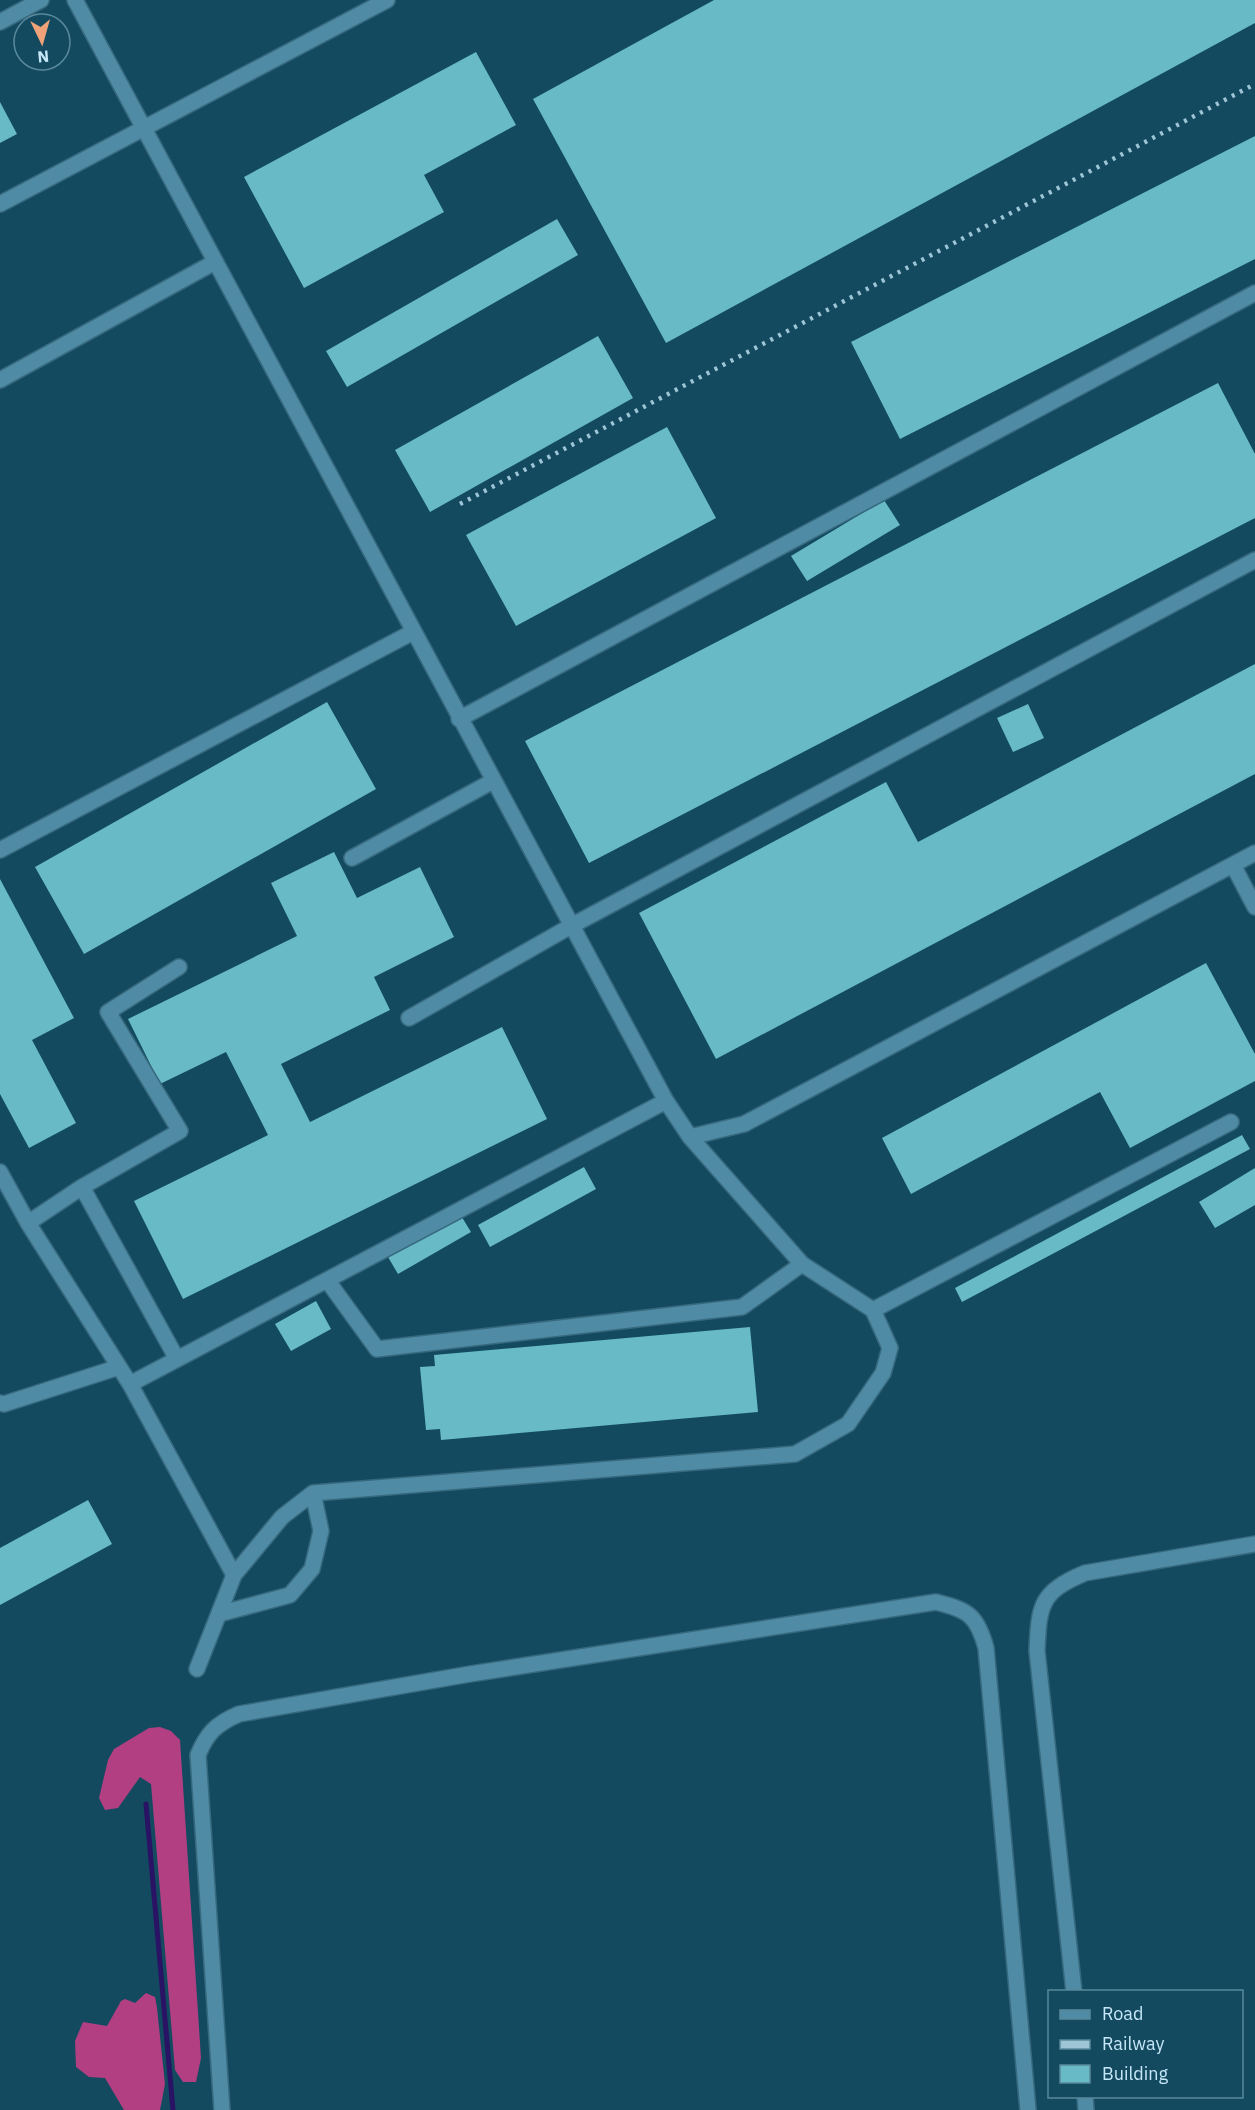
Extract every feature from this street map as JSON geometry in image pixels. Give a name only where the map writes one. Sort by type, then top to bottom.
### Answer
[{"type":"lane","points":[[0,22],[41,0]]},
{"type":"lane","points":[[75,0],[666,1101],[690,1137],[802,1264],[873,1310],[890,1348],[883,1373],[848,1424],[795,1454],[313,1493],[282,1517],[234,1575],[198,1669]]},
{"type":"lane","points":[[0,204],[387,0]]},
{"type":"lane","points":[[0,380],[215,262]]},
{"type":"lane","points":[[459,719],[1253,299]]},
{"type":"lane","points":[[409,1018],[571,926],[1255,560]]},
{"type":"lane","points":[[0,850],[413,632]]},
{"type":"lane","points":[[352,858],[493,782]]},
{"type":"lane","points":[[690,1137],[744,1124],[1255,853]]},
{"type":"lane","points":[[1233,865],[1255,907]]},
{"type":"lane","points":[[28,1223],[82,1187],[180,1131],[108,1012],[179,967]]},
{"type":"lane","points":[[130,1384],[666,1101]]},
{"type":"lane","points":[[873,1310],[1231,1122]]},
{"type":"lane","points":[[0,1172],[28,1223],[130,1384],[234,1575]]},
{"type":"lane","points":[[82,1187],[177,1359]]},
{"type":"lane","points":[[327,1280],[377,1349],[742,1307],[802,1264]]},
{"type":"lane","points":[[1,1405],[119,1367]]},
{"type":"lane","points":[[219,1614],[290,1595],[312,1569],[321,1532],[313,1493]]},
{"type":"lane","points":[[1074,1990],[1037,1651],[1038,1621],[1042,1604],[1059,1584],[1085,1573],[1255,1544]]},
{"type":"lane","points":[[222,2110],[198,1755],[206,1735],[220,1722],[239,1714],[470,1674],[936,1602],[958,1608],[970,1615],[980,1627],[986,1648],[1028,2110]]},
{"type":"shaded area","points":[[160,1727],[171,1731],[180,1740],[201,2058],[196,2082],[183,2082],[175,2070],[151,1784],[140,1777],[118,1808],[105,1810],[99,1798],[108,1760],[114,1749],[149,1728]]},
{"type":"shaded area","points":[[146,1993],[155,1997],[165,2084],[160,2110],[124,2110],[105,2078],[89,2077],[76,2067],[75,2041],[83,2022],[107,2026],[121,2001],[125,1999],[135,2003]]},
{"type":"building","points":[[714,0],[1255,0],[1255,23],[666,343],[533,99]]},
{"type":"building","points":[[476,52],[516,125],[424,175],[444,212],[304,288],[244,177]]},
{"type":"building","points":[[0,102],[17,134],[0,143]]},
{"type":"building","points":[[1255,136],[1255,259],[900,439],[851,342]]},
{"type":"building","points":[[557,219],[578,255],[347,387],[326,351]]},
{"type":"building","points":[[598,336],[633,398],[430,512],[395,450]]},
{"type":"building","points":[[1218,383],[1255,454],[1255,518],[589,863],[525,741]]},
{"type":"building","points":[[667,427],[716,518],[516,626],[466,535]]},
{"type":"building","points":[[884,500],[900,525],[807,581],[791,556]]},
{"type":"building","points":[[1255,664],[1255,774],[716,1059],[639,913],[886,782],[918,842]]},
{"type":"building","points":[[327,702],[376,789],[84,954],[35,867]]},
{"type":"building","points":[[1028,704],[1044,738],[1013,752],[997,718]]},
{"type":"building","points":[[334,852],[357,898],[420,867],[454,937],[374,977],[390,1010],[281,1064],[310,1122],[502,1027],[547,1119],[183,1299],[134,1201],[268,1135],[226,1052],[160,1084],[128,1019],[297,936],[271,883]]},
{"type":"building","points":[[0,879],[74,1018],[32,1040],[76,1123],[29,1148],[0,1094]]},
{"type":"building","points":[[1206,963],[1255,1054],[1255,1081],[1130,1148],[1100,1092],[911,1194],[882,1138]]},
{"type":"building","points":[[1242,1135],[1250,1149],[962,1302],[955,1288]]},
{"type":"building","points":[[584,1167],[596,1189],[490,1247],[478,1225]]},
{"type":"building","points":[[1255,1168],[1255,1205],[1215,1228],[1199,1202]]},
{"type":"building","points":[[460,1214],[471,1232],[398,1274],[388,1257]]},
{"type":"building","points":[[316,1301],[331,1329],[291,1351],[275,1324]]},
{"type":"building","points":[[750,1327],[758,1412],[441,1440],[440,1429],[426,1430],[420,1367],[435,1366],[434,1355]]},
{"type":"building","points":[[88,1500],[112,1544],[0,1605],[0,1548]]},
{"type":"waterway","points":[[146,1804],[173,2110]]},
{"type":"railway","points":[[460,504],[1255,84]]}]
